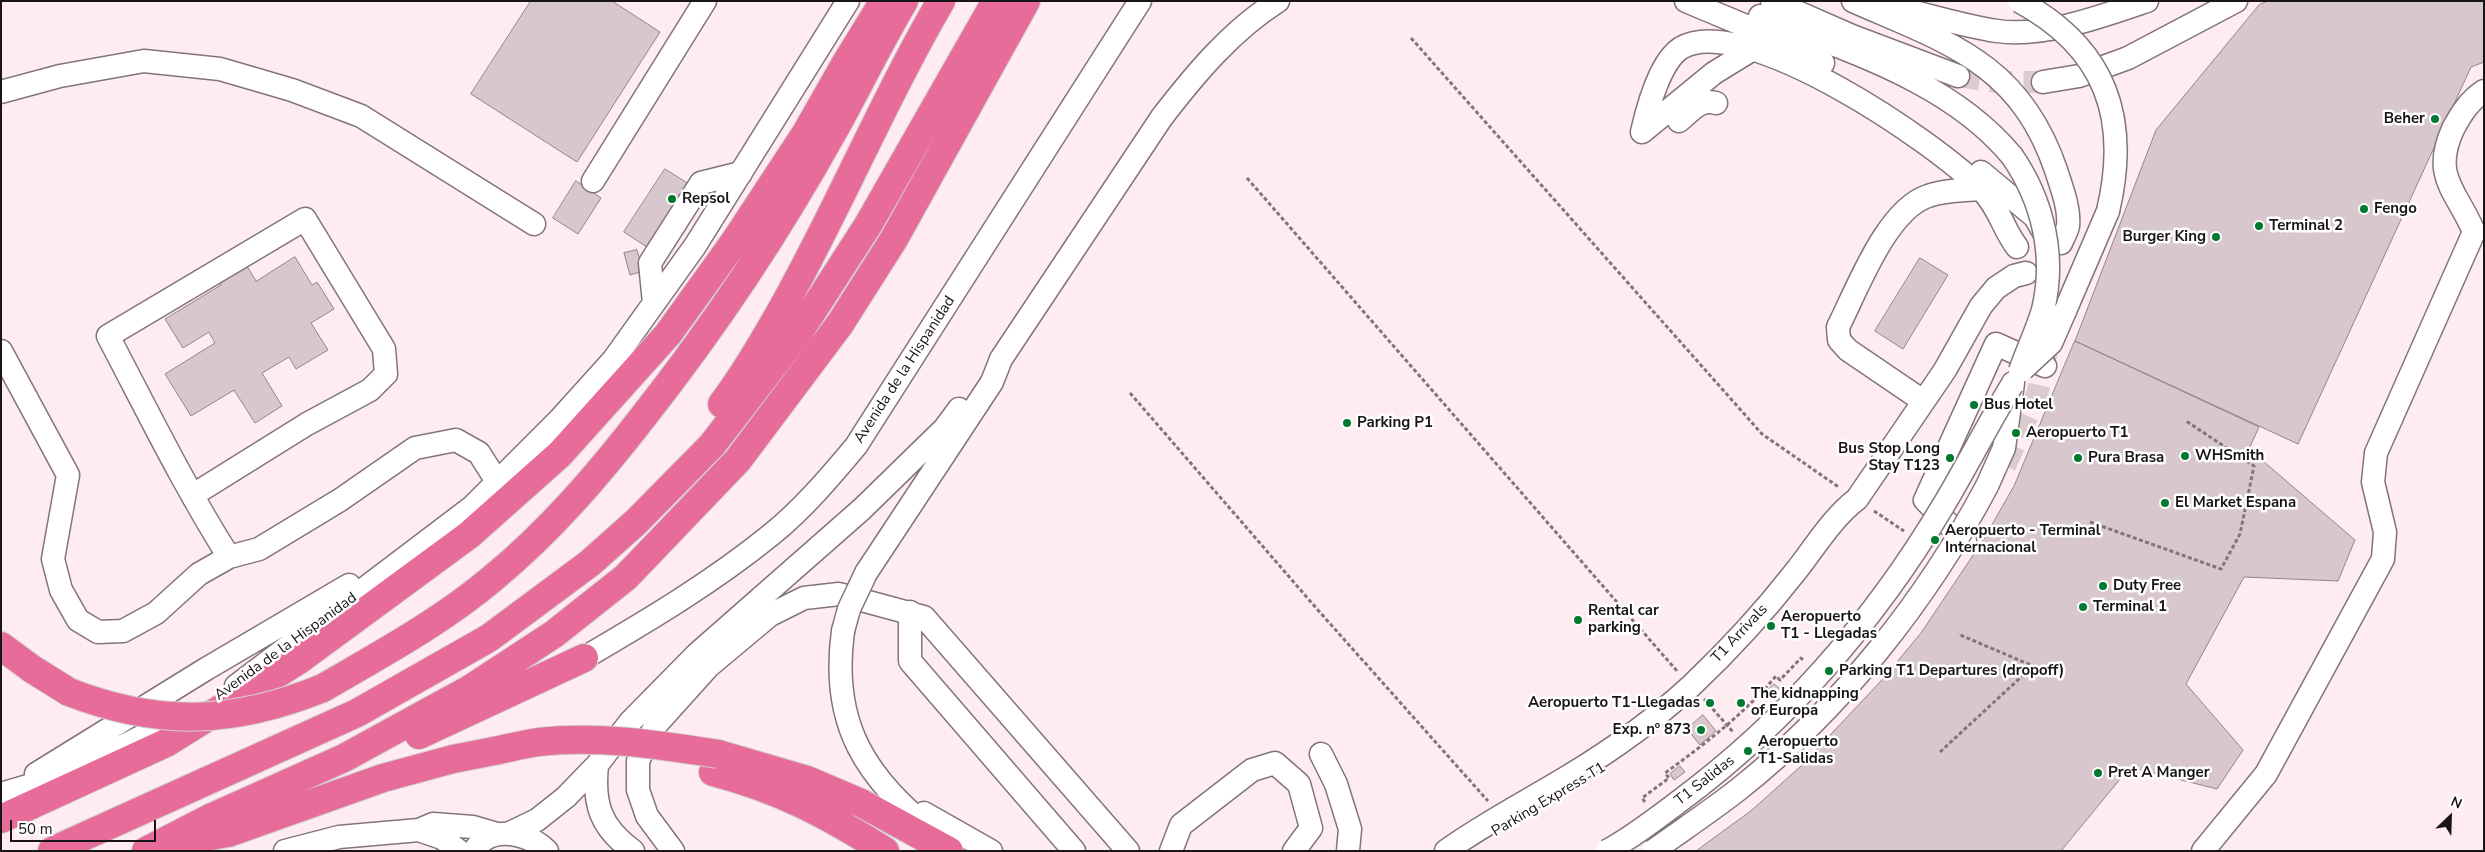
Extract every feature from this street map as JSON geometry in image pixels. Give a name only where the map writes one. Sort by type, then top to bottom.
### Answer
[{"type":"highway","points":[[1,819],[166,744],[299,660],[469,535],[560,454],[668,334],[724,256],[806,133],[884,1]]},
{"type":"highway","points":[[834,130],[881,39],[904,1]]},
{"type":"highway","points":[[1,646],[32,670],[69,692],[104,706],[136,713],[188,718],[237,714],[287,702],[323,688],[445,614],[493,578],[555,520],[600,472],[675,377],[728,302],[834,130],[923,1]]},
{"type":"highway","points":[[663,495],[698,437],[729,394],[769,332],[844,192],[909,57],[941,1]]},
{"type":"highway","points":[[52,851],[357,713],[488,638],[590,563],[663,495],[712,445],[799,332],[868,225],[996,1]]},
{"type":"highway","points":[[152,848],[210,818],[344,758],[470,689],[554,634],[626,577],[738,460],[840,324],[894,239],[1026,1]]},
{"type":"highway","points":[[344,758],[406,741],[584,658]]},
{"type":"highway","points":[[152,848],[228,833],[341,792],[423,766],[494,751],[618,754],[662,760],[768,767],[852,799],[949,851]]},
{"type":"highway","points":[[714,763],[745,781],[810,806],[885,851]]},
{"type":"street","points":[[593,181],[705,1]]},
{"type":"street","name":"Avenida de la Hispanidad","points":[[1,793],[68,774],[226,693],[472,507],[498,483],[614,359],[695,246],[848,1]]},
{"type":"street","name":"Avenida de la Hispanidad","points":[[584,658],[694,592],[773,534],[819,489],[856,446],[1140,1]]},
{"type":"street","points":[[957,851],[896,800],[862,756],[843,705],[840,664],[844,631],[850,609],[866,573],[992,382],[1001,359],[1162,117],[1190,80],[1231,37],[1278,1]]},
{"type":"street","points":[[1686,1],[1797,49],[1888,102],[1997,185],[2035,217],[2052,237],[2063,256],[2059,268],[2047,277],[2039,278],[2026,273],[2019,265],[2016,256],[2018,247],[2029,233],[2052,237],[2068,226],[2063,192],[2050,154],[2018,97],[1993,72],[1968,54],[1853,1]]},
{"type":"street","points":[[1653,851],[1740,788],[1782,751],[1865,667],[1901,620],[1963,530],[1987,486],[2004,448],[2016,378],[2042,310],[2048,253],[2041,218],[2032,189],[2012,156],[1979,121],[1924,86],[1834,46],[1720,1]]},
{"type":"street","points":[[1772,1],[1852,36],[1958,76]]},
{"type":"street","points":[[1884,1],[1900,8],[1998,31],[2033,32],[2074,23],[2146,1]]},
{"type":"street","points":[[2016,378],[2051,343],[2099,235],[2113,190],[2117,146],[2110,103],[2088,59],[2058,25],[2019,1]]},
{"type":"street","points":[[2043,82],[2079,76],[2128,58],[2236,1]]},
{"type":"street","points":[[1650,126],[1663,71],[1672,56],[1682,48],[1696,43],[1716,42],[1753,49],[1801,68],[1891,120],[1981,188],[1997,206],[2009,237],[2018,247]]},
{"type":"street","points":[[1650,126],[1714,73],[1753,49]]},
{"type":"street","points":[[1,92],[60,76],[144,60],[220,69],[292,90],[361,116],[534,224]]},
{"type":"street","points":[[2203,851],[2266,774],[2377,572],[2382,559],[2385,532],[2373,482],[2376,454],[2479,234],[2448,184],[2443,160],[2446,143],[2460,114],[2484,91]]},
{"type":"street","points":[[1650,126],[1674,124],[1701,103],[1708,100],[1716,103]]},
{"type":"street","points":[[1923,401],[1848,350],[1839,340],[1838,327],[1884,237],[1909,205],[1927,196],[1981,188]]},
{"type":"street","points":[[193,495],[307,424],[370,390],[386,374],[384,349],[305,219],[108,336],[193,495],[229,557]]},
{"type":"street","name":"T1 Arrivals","points":[[1446,851],[1474,830],[1570,775],[1695,690],[1795,573],[1844,509],[1857,499],[1923,401],[1981,306],[1996,288],[2014,276],[2026,273]]},
{"type":"street","points":[[1965,542],[1924,500],[1996,344],[2045,366]]},
{"type":"street","points":[[1,351],[68,475],[53,559],[61,590],[78,620],[98,632],[123,631],[156,613],[199,574],[229,557],[259,548],[340,500],[415,448],[456,440],[479,453],[498,483]]},
{"type":"street","points":[[474,851],[483,840],[537,820],[566,797],[597,765],[630,722],[696,654],[862,509],[945,428],[983,376],[1001,359]]},
{"type":"street","name":"T1 Salidas","points":[[1607,851],[1665,812],[1745,750],[1836,657],[1865,623],[2016,378]]},
{"type":"street","name":"Avenida de la Hispanidad","points":[[1,793],[63,759],[206,669],[334,595],[472,507]]},
{"type":"street","points":[[673,851],[646,816],[638,790],[638,761],[655,726],[709,666],[770,615],[804,598],[839,594],[924,617],[1128,851]]},
{"type":"street","points":[[910,612],[910,661],[1074,851]]},
{"type":"street","name":"Parking Express T1","points":[[1456,851],[1468,847],[1582,783],[1695,690]]},
{"type":"street","points":[[1322,754],[1336,784],[1350,829],[1348,851]]},
{"type":"street","points":[[1171,851],[1181,825],[1252,770],[1275,763],[1299,784],[1311,828],[1294,851]]},
{"type":"street","points":[[597,765],[595,791],[601,817],[617,839],[633,851]]},
{"type":"street","points":[[896,800],[944,823],[992,851]]},
{"type":"street","points":[[422,840],[433,824],[457,825],[526,838],[547,851]]},
{"type":"street","points":[[285,851],[339,837],[422,840],[442,838],[459,851]]},
{"type":"path","points":[[1411,38],[1762,434],[1857,499],[1919,535]]},
{"type":"path","points":[[1247,178],[1739,739]]},
{"type":"path","points":[[1130,393],[1492,805]]},
{"type":"path","points":[[2090,522],[2221,569],[2240,534],[2254,466],[2186,421]]},
{"type":"path","points":[[1940,752],[2033,666],[1958,634]]},
{"type":"path","points":[[1669,778],[1665,773],[1727,725],[1757,698],[1776,676],[1780,680]]},
{"type":"building","points":[[531,1],[612,1],[660,32],[577,162],[471,94]]},
{"type":"building","name":"Terminal 2","points":[[2268,1],[2484,1],[2484,62],[2471,67],[2298,444],[2075,341],[2156,130],[2259,5]]},
{"type":"building","points":[[665,169],[700,191],[659,255],[624,232]]},
{"type":"building","points":[[576,181],[601,198],[578,234],[553,218]]},
{"type":"building","points":[[637,250],[643,271],[630,275],[624,253]]},
{"type":"building","points":[[295,257],[312,285],[317,282],[334,309],[311,323],[328,350],[296,369],[289,357],[262,373],[282,406],[255,423],[234,390],[191,416],[165,374],[215,343],[209,332],[183,348],[165,319],[221,285],[218,280],[245,263],[256,281]]},
{"type":"building","points":[[1920,258],[1948,275],[1903,349],[1875,331]]},
{"type":"building","name":"Terminal 1","points":[[2075,341],[2259,427],[2249,449],[2355,540],[2338,581],[2244,577],[2186,684],[2243,750],[2217,789],[2130,767],[2061,851],[1696,851],[1752,810],[1801,766],[1881,681],[1921,633],[1982,542],[2014,486]]},
{"type":"building","points":[[1774,684],[1779,688],[1771,697],[1766,692]]},
{"type":"building","name":"Exp. nº 873","points":[[1703,715],[1716,731],[1700,745],[1687,729]]},
{"type":"building","points":[[1680,766],[1685,772],[1674,780],[1670,774]]},
{"type":"tunnel","points":[[1958,76],[1996,82],[2043,82]]},
{"type":"tunnel","points":[[2005,466],[2037,395],[2048,346]]},
{"type":"place","name":"Beher","points":[[2435,119]]},
{"type":"place","name":"Repsol","points":[[672,199]]},
{"type":"place","name":"Fengo","points":[[2364,209]]},
{"type":"place","name":"Terminal 2","points":[[2259,226]]},
{"type":"place","name":"Burger King","points":[[2216,237]]},
{"type":"place","name":"Bus Hotel","points":[[1974,405]]},
{"type":"place","name":"Parking P1","points":[[1347,423]]},
{"type":"place","name":"Aeropuerto T1","points":[[2016,433]]},
{"type":"place","name":"WHSmith","points":[[2185,456]]},
{"type":"place","name":"Bus Stop Long Stay T123","points":[[1950,458]]},
{"type":"place","name":"Pura Brasa","points":[[2078,458]]},
{"type":"place","name":"El Market Espana","points":[[2165,503]]},
{"type":"place","name":"Aeropuerto - Terminal Internacional","points":[[1935,540]]},
{"type":"place","name":"Duty Free","points":[[2103,586]]},
{"type":"place","name":"Terminal 1","points":[[2083,607]]},
{"type":"place","name":"Rental car parking","points":[[1578,620]]},
{"type":"place","name":"Aeropuerto T1 - Llegadas","points":[[1771,626]]},
{"type":"place","name":"Parking T1 Departures (dropoff)","points":[[1829,671]]},
{"type":"place","name":"Aeropuerto T1-Llegadas","points":[[1710,703]]},
{"type":"place","name":"The kidnapping of Europa","points":[[1741,703]]},
{"type":"place","name":"Exp. nº 873","points":[[1701,730]]},
{"type":"place","name":"Aeropuerto T1-Salidas","points":[[1748,751]]},
{"type":"place","name":"Pret A Manger","points":[[2098,773]]}]
